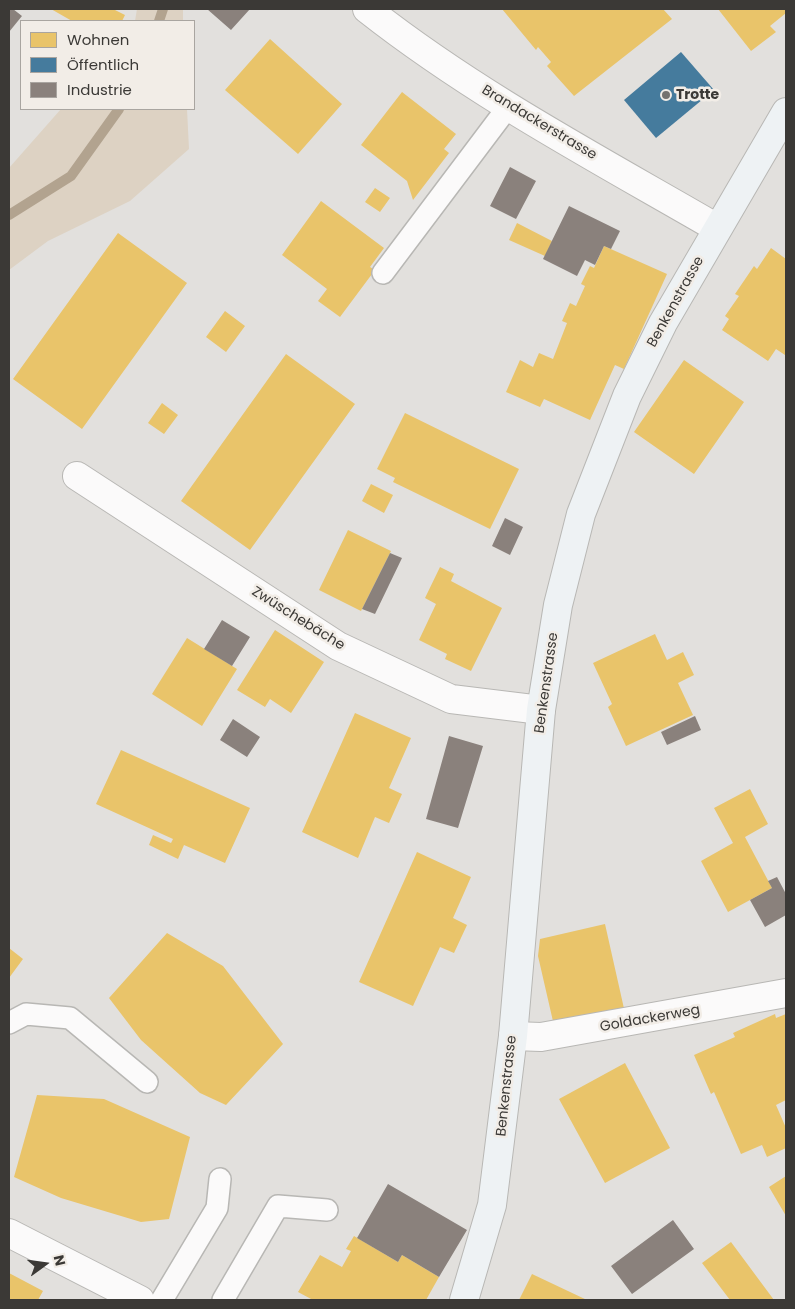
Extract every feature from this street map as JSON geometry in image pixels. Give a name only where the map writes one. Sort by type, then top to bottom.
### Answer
[{"type":"street","name":"Brandackerstrasse","points":[[367,9],[392,29],[508,107],[717,228]]},
{"type":"street","name":"Benkenstrasse","points":[[464,1300],[492,1205],[512,1036],[541,710],[558,605],[581,514],[628,396],[663,323],[786,112]]},
{"type":"street","name":"Zwüschebäche","points":[[77,476],[338,646],[450,699],[541,710]]},
{"type":"street","name":"Goldackerweg","points":[[512,1036],[542,1037],[786,993]]},
{"type":"street","points":[[9,1233],[140,1300]]},
{"type":"lane","points":[[382,273],[508,107]]},
{"type":"lane","points":[[9,1023],[26,1014],[70,1018],[147,1082]]},
{"type":"lane","points":[[162,1300],[217,1208],[220,1179]]},
{"type":"lane","points":[[223,1300],[278,1206],[326,1210]]},
{"type":"shaded area","points":[[137,9],[183,9],[183,20],[135,20]]},
{"type":"shaded area","points":[[60,110],[187,110],[189,149],[130,201],[48,241],[9,270],[9,168]]},
{"type":"building: Wohnen","points":[[51,9],[113,9],[125,15],[122,20],[70,20]]},
{"type":"building: Wohnen","points":[[502,9],[663,9],[672,19],[574,96],[547,66],[551,62],[538,47],[536,50]]},
{"type":"building: Wohnen","points":[[718,9],[786,9],[786,13],[770,26],[776,32],[751,51]]},
{"type":"building: Wohnen","points":[[270,39],[342,104],[298,154],[225,90]]},
{"type":"building: Wohnen","points":[[402,92],[456,134],[444,149],[449,153],[413,200],[407,181],[361,145]]},
{"type":"building: Wohnen","points":[[375,188],[390,198],[380,212],[365,202]]},
{"type":"building: Wohnen","points":[[321,201],[384,248],[370,267],[375,270],[340,317],[318,301],[327,289],[282,255]]},
{"type":"building: Wohnen","points":[[517,223],[552,241],[545,256],[509,240]]},
{"type":"building: Wohnen","points":[[118,233],[187,283],[82,429],[13,379]]},
{"type":"building: Wohnen","points":[[604,246],[667,274],[624,369],[615,365],[590,420],[544,399],[540,407],[506,392],[520,360],[533,367],[539,353],[553,359],[567,323],[562,321],[570,303],[576,306],[585,286],[581,284],[590,266],[594,268]]},
{"type":"building: Wohnen","points":[[771,248],[786,259],[786,353],[785,355],[776,349],[768,361],[722,330],[729,319],[725,316],[739,296],[735,294],[754,266],[757,269]]},
{"type":"building: Wohnen","points":[[225,311],[245,326],[226,352],[206,337]]},
{"type":"building: Wohnen","points":[[286,354],[355,404],[250,550],[181,501]]},
{"type":"building: Wohnen","points":[[684,360],[744,402],[694,474],[634,432]]},
{"type":"building: Wohnen","points":[[162,403],[178,415],[164,434],[148,423]]},
{"type":"building: Wohnen","points":[[405,413],[519,469],[490,529],[393,482],[395,478],[377,469]]},
{"type":"building: Wohnen","points":[[371,484],[393,495],[384,513],[362,501]]},
{"type":"building: Wohnen","points":[[348,530],[391,551],[361,611],[319,590]]},
{"type":"building: Wohnen","points":[[440,567],[454,574],[451,581],[502,608],[471,671],[445,659],[447,654],[419,640],[436,604],[425,598]]},
{"type":"building: Wohnen","points":[[275,630],[324,662],[291,713],[270,699],[265,707],[237,690]]},
{"type":"building: Wohnen","points":[[655,634],[667,660],[683,652],[694,675],[678,683],[693,715],[626,746],[608,707],[612,704],[593,663]]},
{"type":"building: Wohnen","points":[[187,638],[237,669],[202,726],[152,694]]},
{"type":"building: Wohnen","points":[[355,713],[411,738],[389,788],[402,794],[389,823],[375,817],[358,858],[302,832]]},
{"type":"building: Wohnen","points":[[121,750],[250,808],[225,863],[184,845],[178,859],[149,845],[153,835],[171,843],[173,839],[96,804]]},
{"type":"building: Wohnen","points":[[750,789],[768,824],[745,837],[772,888],[728,912],[701,861],[733,843],[714,808]]},
{"type":"building: Wohnen","points":[[417,852],[471,877],[453,918],[467,925],[454,953],[440,947],[413,1006],[359,982]]},
{"type":"building: Wohnen","points":[[605,924],[625,1013],[555,1030],[538,956],[540,939]]},
{"type":"building: Wohnen","points":[[167,933],[223,966],[283,1044],[226,1105],[200,1093],[141,1040],[109,998]]},
{"type":"building: Wohnen","points":[[9,948],[23,959],[9,978]]},
{"type":"building: Wohnen","points":[[775,1014],[776,1018],[786,1014],[786,1100],[776,1105],[786,1128],[786,1148],[767,1157],[762,1145],[741,1154],[714,1092],[711,1094],[694,1055],[735,1037],[733,1033]]},
{"type":"building: Wohnen","points":[[625,1063],[670,1148],[605,1183],[559,1099]]},
{"type":"building: Wohnen","points":[[37,1095],[104,1099],[190,1137],[169,1219],[141,1222],[61,1198],[14,1177]]},
{"type":"building: Wohnen","points":[[786,1176],[786,1216],[769,1187]]},
{"type":"building: Wohnen","points":[[354,1236],[398,1262],[402,1255],[439,1277],[426,1300],[313,1300],[298,1292],[320,1255],[342,1267],[351,1251],[346,1249]]},
{"type":"building: Wohnen","points":[[731,1242],[774,1300],[730,1300],[702,1263]]},
{"type":"building: Wohnen","points":[[9,1273],[43,1291],[38,1300],[9,1300]]},
{"type":"building: Wohnen","points":[[532,1274],[587,1300],[519,1300]]},
{"type":"building: Öffentlich","points":[[681,52],[714,90],[656,138],[624,100]]},
{"type":"building: Industrie","points":[[9,9],[13,9],[22,16],[9,32]]},
{"type":"building: Industrie","points":[[207,9],[250,9],[231,30]]},
{"type":"building: Industrie","points":[[510,167],[536,181],[516,219],[490,206]]},
{"type":"building: Industrie","points":[[569,206],[620,231],[611,249],[604,246],[595,265],[585,260],[577,276],[543,259]]},
{"type":"building: Industrie","points":[[505,518],[523,527],[510,555],[492,546]]},
{"type":"building: Industrie","points":[[390,553],[402,558],[375,614],[362,609]]},
{"type":"building: Industrie","points":[[222,620],[250,637],[232,666],[204,649]]},
{"type":"building: Industrie","points":[[695,716],[701,730],[667,745],[661,732]]},
{"type":"building: Industrie","points":[[233,719],[260,737],[247,757],[220,740]]},
{"type":"building: Industrie","points":[[449,736],[483,746],[458,828],[426,819]]},
{"type":"building: Industrie","points":[[777,877],[786,894],[786,915],[765,927],[750,900],[772,888],[768,881]]},
{"type":"building: Industrie","points":[[388,1184],[467,1230],[439,1277],[402,1255],[398,1262],[357,1238]]},
{"type":"building: Industrie","points":[[673,1220],[694,1249],[632,1294],[611,1266]]},
{"type":"waterway","points":[[159,20],[163,9]]},
{"type":"waterway","points":[[9,215],[71,176],[118,110]]},
{"type":"place","name":"Trotte","points":[[666,95]]}]
